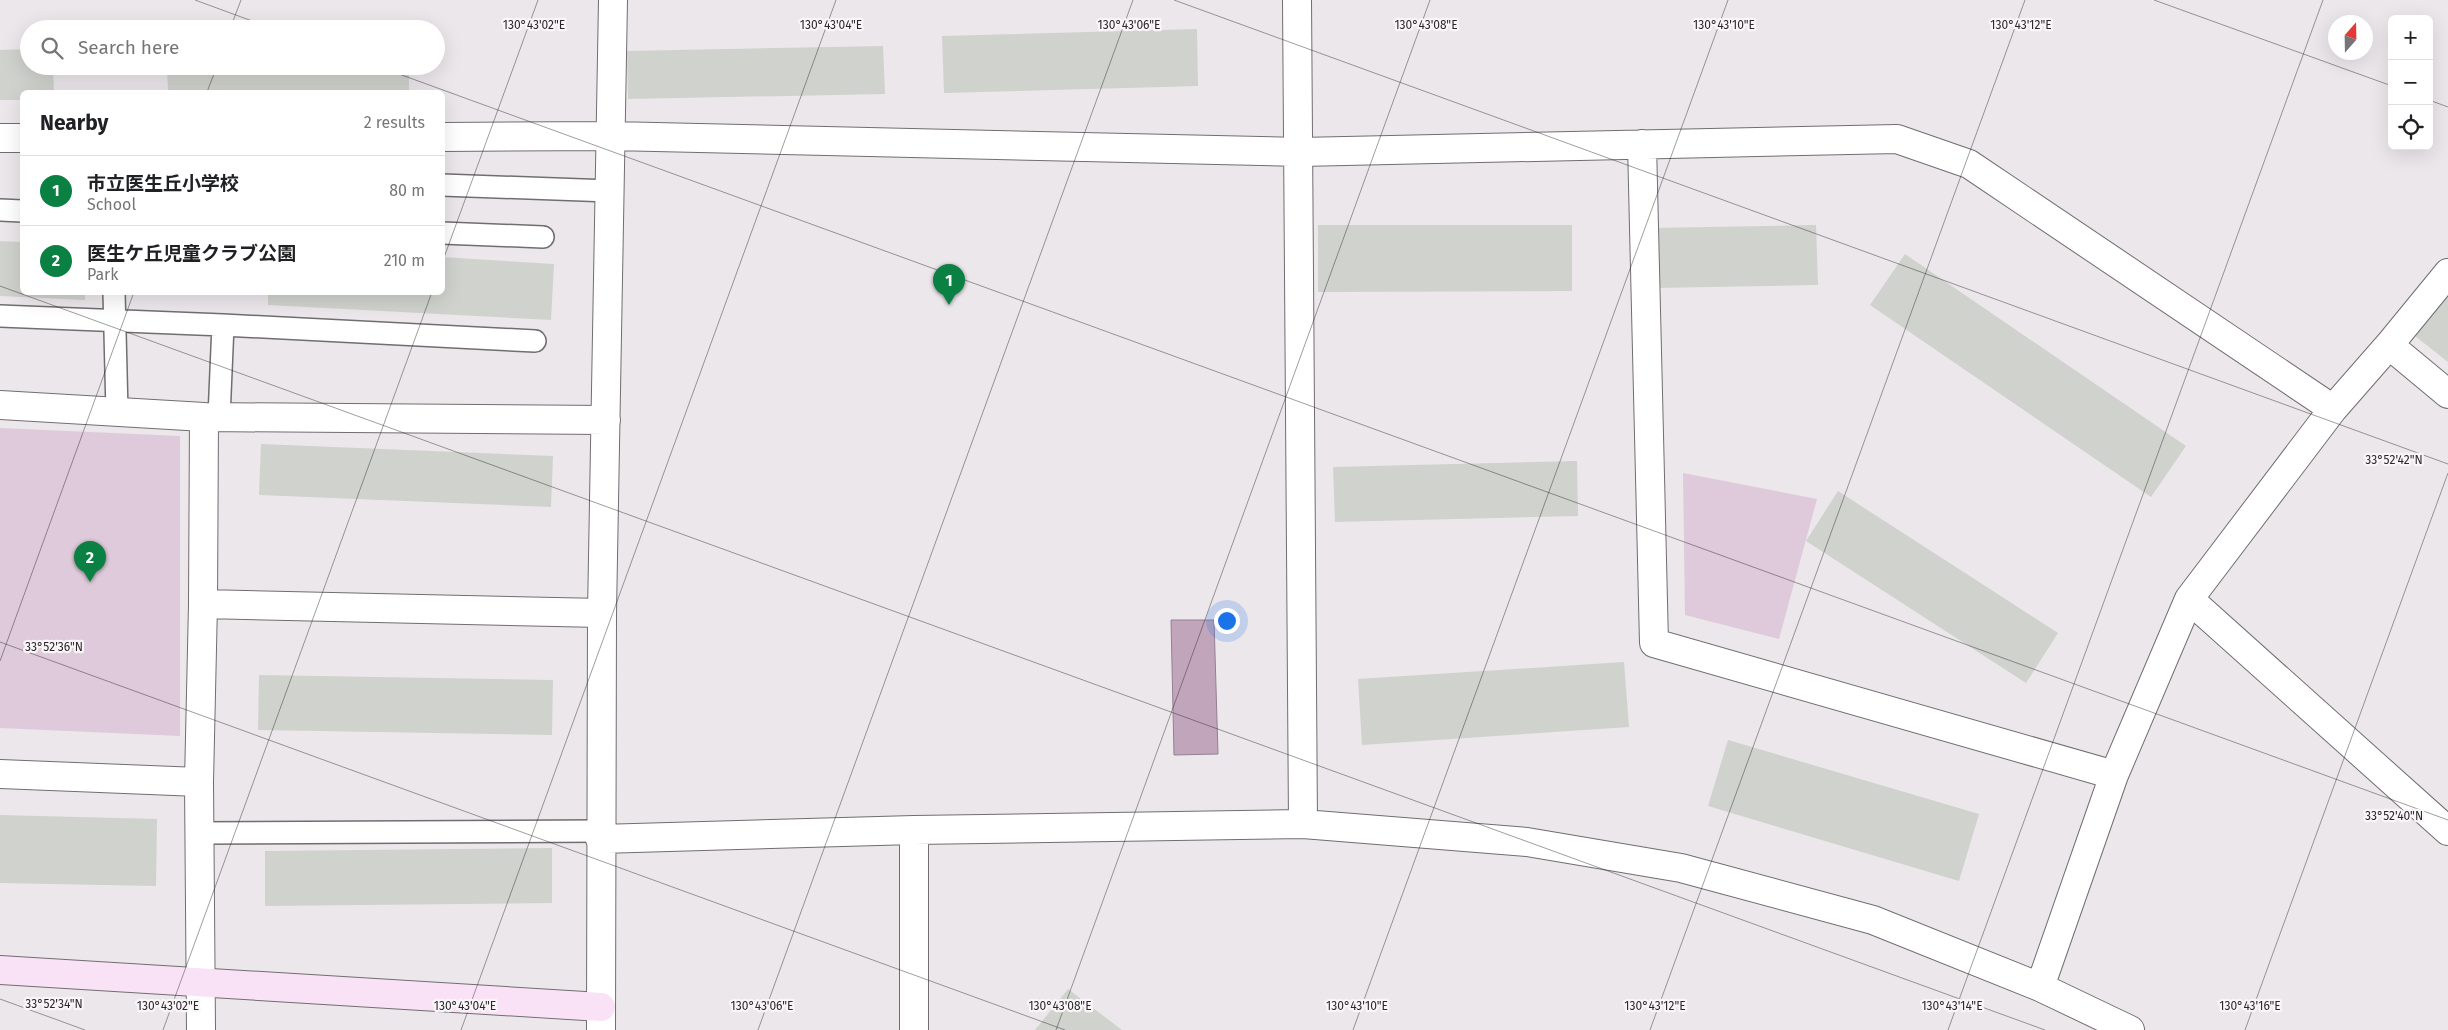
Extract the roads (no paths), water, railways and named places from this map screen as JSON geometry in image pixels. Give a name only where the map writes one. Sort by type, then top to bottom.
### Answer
[{"type":"street","points":[[0,970],[201,983],[601,1018],[602,613],[613,0]]},
{"type":"street","points":[[1297,0],[1300,152],[1303,824]]},
{"type":"street","points":[[445,137],[612,136],[1300,152],[1897,139],[1969,164],[2333,408]]},
{"type":"street","points":[[0,138],[20,138]]},
{"type":"street","points":[[1642,144],[1654,643],[2114,775]]},
{"type":"street","points":[[2040,987],[2114,775],[2189,599],[2333,408],[2389,345],[2448,273]]},
{"type":"street","points":[[2389,345],[2448,394]]},
{"type":"street","points":[[0,404],[211,417],[606,420]]},
{"type":"street","points":[[201,1030],[199,782],[203,604],[211,417]]},
{"type":"street","points":[[2189,599],[2448,831]]},
{"type":"street","points":[[203,604],[602,613]]},
{"type":"street","points":[[0,774],[199,782]]},
{"type":"street","points":[[600,835],[1303,824],[1527,842],[1682,868],[1873,920],[2040,987],[2130,1030]]},
{"type":"street","points":[[914,830],[914,1030]]},
{"type":"lane","points":[[445,185],[610,191]]},
{"type":"lane","points":[[0,210],[20,211]]},
{"type":"lane","points":[[445,233],[543,237]]},
{"type":"lane","points":[[114,295],[117,412]]},
{"type":"lane","points":[[0,316],[535,341]]},
{"type":"lane","points":[[211,417],[223,325]]},
{"type":"lane","points":[[199,834],[600,835]]},
{"type":"place","name":"市立医生丘小学校","points":[[949,305]]},
{"type":"place","name":"医生ケ丘児童クラブ公園","points":[[90,582]]}]
